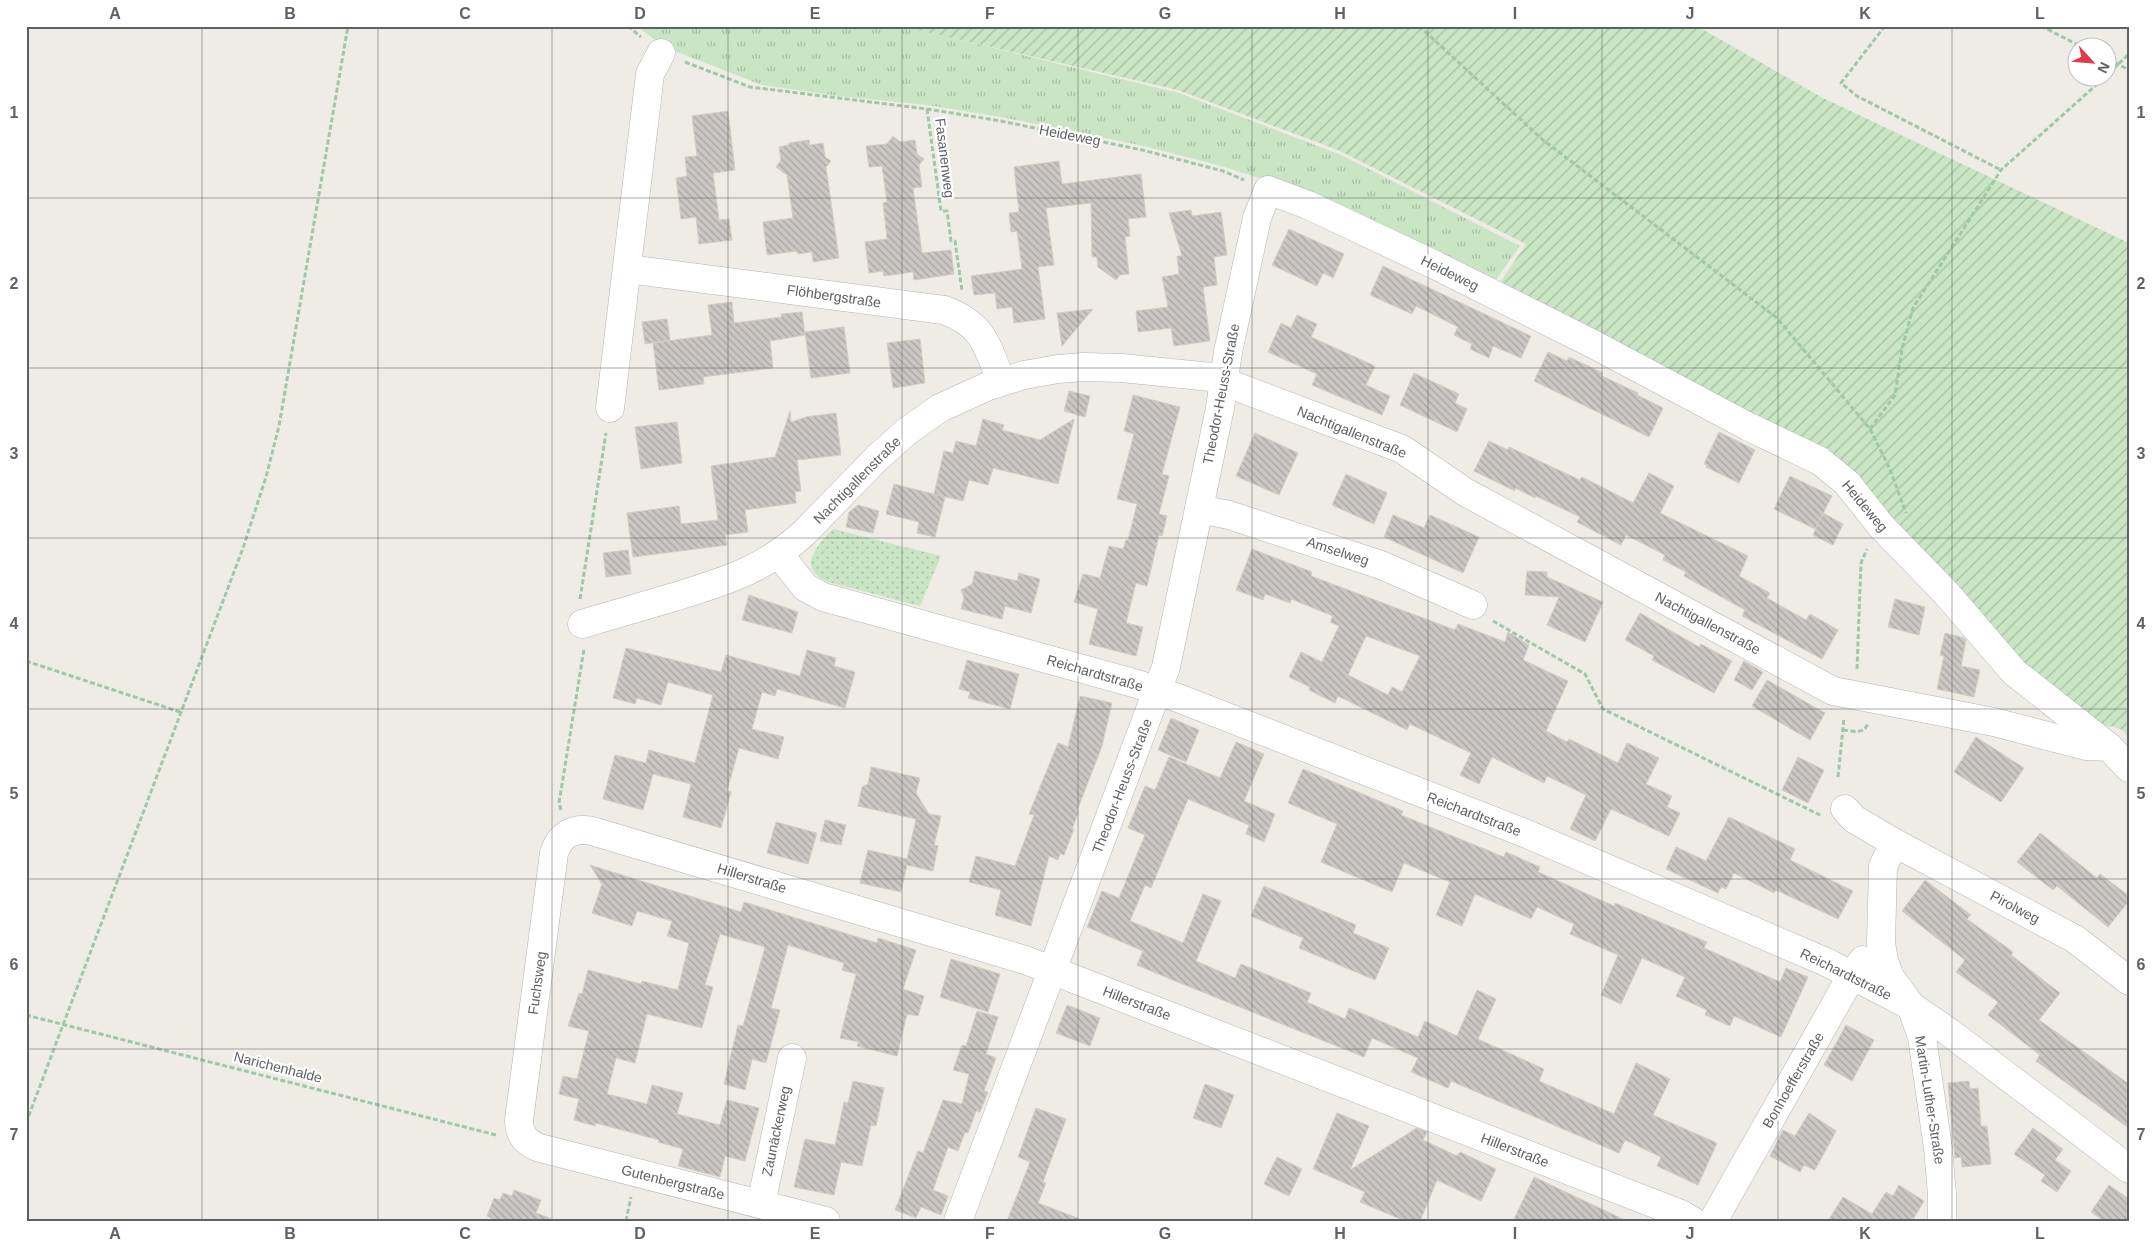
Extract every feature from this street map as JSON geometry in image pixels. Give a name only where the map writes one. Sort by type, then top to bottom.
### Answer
[{"type":"street","points":[[610,408],[650,74],[661,53]]},
{"type":"street","name":"Theodor-Heuss-Straße","points":[[958,1221],[1166,667],[1256,218],[1268,190]]},
{"type":"street","name":"Heideweg","points":[[1268,190],[1308,206],[1434,265],[1749,426],[1799,448],[1820,461],[1847,483],[1881,526],[1946,593],[2014,672],[2109,748]]},
{"type":"street","name":"Flöhbergstraße","points":[[628,269],[944,310],[958,315],[973,325],[983,337],[1000,381]]},
{"type":"street","name":"Nachtigallenstraße","points":[[582,624],[733,579],[761,565],[779,554],[805,532],[876,458],[906,432],[953,401],[1000,381],[1058,369],[1084,367],[1122,368],[1211,377],[1402,449],[1465,492],[1833,691],[1994,722],[2086,746],[2109,748]]},
{"type":"street","name":"Amselweg","points":[[1198,509],[1229,516],[1381,565],[1473,605]]},
{"type":"street","name":"Reichardtstraße","points":[[779,554],[805,586],[822,597],[1158,691],[1526,834],[1826,962],[1911,1006],[1950,1032],[2129,1169]]},
{"type":"street","points":[[2109,748],[2129,768]]},
{"type":"street","points":[[1845,809],[1854,819],[1895,843]]},
{"type":"street","name":"Hillerstraße","points":[[568,833],[575,830],[592,831],[1053,970],[1681,1214],[1693,1221]]},
{"type":"street","name":"Fuchsweg","points":[[522,1137],[519,1120],[554,853],[557,845],[568,833]]},
{"type":"street","name":"Martin-Luther-Straße","points":[[1895,843],[1883,866],[1880,935],[1882,952],[1894,985],[1911,1006],[1922,1037],[1938,1148],[1942,1221]]},
{"type":"street","name":"Pirolweg","points":[[1895,843],[2075,939],[2129,981]]},
{"type":"street","name":"Bonhoefferstraße","points":[[1713,1221],[1852,975],[1866,955],[1882,952]]},
{"type":"street","name":"Zaunäckerweg","points":[[760,1204],[792,1058]]},
{"type":"street","name":"Gutenbergstraße","points":[[522,1137],[540,1148],[826,1221]]},
{"type":"path","points":[[26,1123],[243,548],[272,454],[348,26]]},
{"type":"path","points":[[1418,26],[1543,140],[1777,318],[1870,428],[1889,467],[1907,516]]},
{"type":"path","points":[[1885,26],[1840,83],[1857,96],[2001,170]]},
{"type":"path","points":[[2041,26],[2068,40]]},
{"type":"path","name":"Heideweg","points":[[661,53],[750,87],[927,109],[1142,150],[1223,171],[1268,190]]},
{"type":"path","points":[[2129,54],[2118,65],[2129,70]]},
{"type":"path","points":[[1870,428],[1895,395],[1902,349],[1913,308],[2001,170],[2093,88]]},
{"type":"path","name":"Fasanenweg","points":[[927,109],[940,212],[947,211],[951,241],[956,240],[964,304],[958,315]]},
{"type":"path","points":[[1857,670],[1861,563]]},
{"type":"path","points":[[1473,605],[1484,616],[1584,674],[1603,709],[1830,820],[1845,809]]},
{"type":"path","points":[[26,661],[180,712]]},
{"type":"path","points":[[1838,777],[1843,730]]},
{"type":"path","name":"Narichenhalde","points":[[26,1015],[518,1140],[522,1137]]},
{"type":"green space","points":[[637,26],[902,26],[1179,93],[1341,155],[1520,246],[1493,284],[1271,182],[1225,167],[1144,146],[1001,117],[927,105],[839,96],[762,85],[664,47]]},
{"type":"green space","points":[[900,26],[1697,26],[1823,98],[2129,243],[2129,739],[2122,730],[2104,726],[2017,669],[1881,511],[1497,287],[1526,244],[1338,150],[1178,90]]},
{"type":"green space","points":[[833,529],[941,556],[920,606],[828,582],[818,576],[813,570],[812,556]]},
{"type":"building","points":[[728,111],[735,170],[713,173],[719,220],[729,219],[732,240],[699,244],[696,217],[681,219],[676,178],[687,176],[685,157],[697,156],[692,116]]},
{"type":"building","points":[[893,136],[900,142],[915,140],[917,154],[924,159],[919,165],[922,187],[913,188],[922,253],[951,250],[954,274],[914,280],[913,272],[884,276],[883,271],[869,273],[865,242],[887,239],[883,203],[887,202],[882,166],[869,167],[866,146],[887,144]]},
{"type":"building","points":[[809,140],[810,145],[823,143],[825,157],[831,161],[826,167],[839,258],[813,262],[812,252],[798,254],[797,251],[767,255],[763,222],[793,218],[787,175],[776,167],[781,160],[779,147],[789,145],[789,143]]},
{"type":"building","points":[[1059,161],[1062,184],[1141,174],[1146,217],[1128,219],[1130,236],[1125,237],[1129,274],[1120,275],[1116,280],[1098,267],[1097,257],[1092,257],[1091,203],[1046,208],[1054,265],[1038,267],[1045,319],[1014,323],[1012,307],[997,309],[995,293],[974,295],[971,276],[1022,269],[1017,231],[1011,232],[1009,213],[1019,212],[1014,167]]},
{"type":"building","points":[[1191,210],[1192,216],[1221,212],[1227,255],[1214,257],[1217,285],[1203,287],[1210,341],[1174,346],[1171,328],[1138,332],[1136,311],[1168,307],[1162,277],[1179,274],[1177,256],[1182,256],[1169,213]]},
{"type":"building","points":[[1289,229],[1344,254],[1333,278],[1323,273],[1317,286],[1272,265]]},
{"type":"building","points":[[1383,266],[1531,336],[1521,358],[1493,346],[1489,358],[1470,349],[1472,344],[1454,335],[1458,327],[1416,306],[1412,314],[1370,295]]},
{"type":"building","points":[[732,302],[734,323],[782,317],[781,314],[802,312],[805,335],[770,341],[773,368],[703,377],[704,384],[659,390],[653,343],[712,335],[708,305]]},
{"type":"building","points":[[1093,309],[1062,346],[1057,313]]},
{"type":"building","points":[[1297,315],[1317,324],[1311,337],[1375,366],[1366,385],[1390,396],[1382,415],[1312,385],[1317,374],[1268,352],[1281,323],[1291,328]]},
{"type":"building","points":[[667,319],[670,340],[645,344],[642,322]]},
{"type":"building","points":[[844,327],[850,373],[811,378],[805,332]]},
{"type":"building","points":[[920,339],[925,383],[893,388],[887,343]]},
{"type":"building","points":[[1548,352],[1567,361],[1569,357],[1603,373],[1602,376],[1638,393],[1637,395],[1663,408],[1649,437],[1534,381]]},
{"type":"building","points":[[1414,373],[1459,394],[1455,403],[1467,409],[1457,432],[1400,405]]},
{"type":"building","points":[[1069,391],[1090,396],[1085,417],[1064,411]]},
{"type":"building","points":[[1133,395],[1180,407],[1162,474],[1169,476],[1159,514],[1167,516],[1162,536],[1159,535],[1147,586],[1136,583],[1126,623],[1143,627],[1136,656],[1089,644],[1098,609],[1074,602],[1083,574],[1100,578],[1109,546],[1123,549],[1126,540],[1128,540],[1137,504],[1117,499],[1134,434],[1124,431]]},
{"type":"building","points":[[790,411],[791,422],[806,417],[836,413],[841,455],[797,460],[801,491],[795,492],[796,503],[745,510],[748,532],[725,535],[727,545],[633,557],[627,513],[679,506],[681,524],[718,520],[711,466],[775,457]]},
{"type":"building","points":[[983,419],[1004,425],[1002,430],[1040,440],[1074,419],[1058,484],[993,468],[988,485],[969,480],[963,501],[934,494],[944,451],[953,453],[956,441],[976,446]]},
{"type":"building","points":[[677,422],[682,463],[641,469],[635,427]]},
{"type":"building","points":[[1719,432],[1755,450],[1739,483],[1706,467],[1707,465],[1704,464]]},
{"type":"building","points":[[1255,433],[1298,453],[1279,495],[1236,476]]},
{"type":"building","points":[[1489,441],[1508,450],[1509,447],[1580,480],[1582,477],[1633,503],[1649,473],[1674,486],[1660,513],[1748,556],[1739,576],[1770,593],[1767,598],[1806,620],[1810,614],[1838,630],[1822,659],[1742,616],[1745,610],[1684,576],[1686,572],[1663,560],[1665,555],[1626,535],[1621,545],[1577,522],[1580,517],[1536,496],[1535,498],[1515,488],[1515,491],[1474,471]]},
{"type":"building","points":[[1346,474],[1387,493],[1374,524],[1332,505]]},
{"type":"building","points":[[1790,476],[1832,496],[1815,529],[1774,509]]},
{"type":"building","points":[[894,484],[945,497],[935,537],[917,533],[919,522],[886,514]]},
{"type":"building","points":[[858,505],[879,511],[873,533],[846,527],[849,512]]},
{"type":"building","points":[[1823,513],[1843,524],[1833,545],[1813,535]]},
{"type":"building","points":[[1393,515],[1424,528],[1430,515],[1479,537],[1463,573],[1384,537]]},
{"type":"building","points":[[1252,549],[1312,572],[1311,576],[1455,630],[1458,624],[1505,642],[1508,632],[1529,645],[1523,660],[1568,681],[1546,731],[1567,742],[1569,739],[1618,763],[1627,743],[1659,758],[1646,784],[1672,796],[1667,807],[1680,813],[1669,836],[1611,809],[1595,841],[1570,829],[1586,795],[1547,776],[1544,783],[1492,757],[1479,784],[1460,775],[1471,753],[1410,724],[1407,730],[1338,696],[1335,703],[1309,690],[1310,687],[1289,677],[1301,652],[1322,662],[1339,626],[1330,622],[1333,616],[1291,599],[1290,603],[1265,594],[1263,600],[1236,590]],"holes":[[[1366,636],[1420,656],[1402,692],[1392,687],[1388,695],[1348,675]]]},
{"type":"building","points":[[628,550],[631,574],[606,577],[603,553]]},
{"type":"building","points":[[975,571],[1017,581],[1019,573],[1040,579],[1031,613],[1005,606],[1002,619],[961,609],[964,598],[961,590],[972,584]]},
{"type":"building","points":[[1527,571],[1547,572],[1547,577],[1603,602],[1585,642],[1547,625],[1559,597],[1525,595]]},
{"type":"building","points":[[749,595],[798,612],[792,633],[742,620]]},
{"type":"building","points":[[1895,599],[1925,607],[1919,635],[1888,627]]},
{"type":"building","points":[[1640,613],[1699,647],[1701,644],[1732,661],[1714,693],[1652,660],[1654,656],[1625,640]]},
{"type":"building","points":[[1945,633],[1966,640],[1961,666],[1980,670],[1974,697],[1937,689],[1944,656],[1940,655]]},
{"type":"building","points":[[626,648],[721,672],[726,655],[800,676],[807,650],[836,658],[834,666],[855,672],[845,708],[777,689],[775,696],[762,692],[752,729],[784,737],[778,759],[739,748],[727,791],[731,792],[721,828],[683,817],[691,784],[653,774],[643,810],[603,799],[615,755],[646,763],[649,750],[695,763],[713,695],[668,682],[661,705],[637,698],[635,704],[613,698]]},
{"type":"building","points":[[967,660],[1019,674],[1010,709],[968,698],[970,692],[959,689]]},
{"type":"building","points":[[1744,661],[1763,672],[1752,690],[1734,680]]},
{"type":"building","points":[[1767,680],[1825,713],[1810,740],[1752,706]]},
{"type":"building","points":[[1080,696],[1112,703],[1102,746],[1077,811],[1079,811],[1072,829],[1074,829],[1064,855],[1060,854],[1058,860],[1049,856],[1031,926],[995,915],[1001,890],[969,882],[976,856],[1015,866],[1034,815],[1029,814],[1058,743],[1068,747]]},
{"type":"building","points":[[1171,718],[1199,730],[1186,762],[1158,750]]},
{"type":"building","points":[[1976,737],[2024,768],[2001,802],[1954,772]]},
{"type":"building","points":[[1236,742],[1264,754],[1244,801],[1275,814],[1264,842],[1246,834],[1249,825],[1188,799],[1151,888],[1145,885],[1130,921],[1183,943],[1203,894],[1221,901],[1196,961],[1235,978],[1241,964],[1311,993],[1307,1002],[1345,1019],[1349,1008],[1418,1037],[1425,1021],[1457,1036],[1477,990],[1496,999],[1478,1039],[1544,1069],[1539,1081],[1614,1114],[1636,1063],[1670,1079],[1653,1115],[1717,1143],[1698,1185],[1657,1166],[1661,1157],[1625,1140],[1619,1153],[1451,1081],[1448,1088],[1411,1072],[1418,1058],[1372,1038],[1364,1057],[1137,965],[1143,951],[1087,927],[1102,891],[1119,898],[1145,835],[1128,828],[1145,786],[1155,790],[1169,757],[1220,778]]},
{"type":"building","points":[[1798,757],[1824,770],[1808,803],[1782,790]]},
{"type":"building","points":[[871,767],[920,778],[916,793],[929,814],[941,816],[934,845],[938,846],[933,871],[907,865],[901,892],[860,883],[868,850],[907,859],[916,819],[858,806],[862,787],[868,784]]},
{"type":"building","points":[[1303,769],[1403,811],[1401,815],[1504,857],[1506,852],[1540,867],[1538,872],[1614,906],[1615,903],[1707,942],[1704,948],[1780,982],[1786,968],[1808,977],[1781,1037],[1734,1016],[1730,1026],[1705,1015],[1707,1010],[1676,996],[1685,977],[1642,958],[1621,1004],[1601,995],[1618,955],[1570,934],[1574,924],[1537,907],[1531,919],[1475,894],[1462,926],[1436,915],[1450,882],[1404,863],[1392,892],[1321,862],[1337,824],[1288,803]]},
{"type":"building","points":[[1729,817],[1795,849],[1790,860],[1853,891],[1838,919],[1776,890],[1774,893],[1734,873],[1726,889],[1721,887],[1718,893],[1666,869],[1676,847],[1706,861]]},
{"type":"building","points":[[825,820],[846,825],[841,845],[820,841]]},
{"type":"building","points":[[776,822],[817,833],[808,864],[767,853]]},
{"type":"building","points":[[2040,833],[2097,878],[2100,874],[2129,896],[2129,901],[2108,927],[2057,886],[2053,890],[2017,862]]},
{"type":"building","points":[[590,865],[741,912],[744,902],[877,943],[878,938],[916,950],[903,989],[924,996],[918,1016],[907,1014],[897,1056],[857,1046],[859,1042],[840,1038],[856,974],[842,970],[844,963],[788,945],[771,1008],[780,1010],[766,1063],[752,1059],[745,1090],[724,1084],[738,1025],[743,1026],[765,947],[720,934],[705,985],[713,987],[702,1028],[647,1014],[635,1063],[616,1058],[607,1094],[647,1104],[652,1085],[683,1093],[677,1114],[720,1125],[727,1100],[759,1108],[745,1161],[725,1156],[720,1177],[678,1166],[683,1149],[658,1142],[659,1140],[596,1123],[595,1126],[574,1120],[579,1099],[559,1094],[563,1076],[577,1079],[589,1031],[568,1026],[579,993],[582,994],[588,970],[641,984],[642,981],[678,990],[689,943],[667,936],[672,921],[637,911],[632,926],[592,913],[602,884]]},
{"type":"building","points":[[1925,880],[1971,915],[1967,919],[2013,952],[2011,955],[2060,993],[2039,1020],[2129,1084],[2129,1128],[2036,1061],[2040,1055],[1988,1015],[1998,1002],[1956,972],[1965,960],[1902,911]]},
{"type":"building","points":[[1264,886],[1356,925],[1353,933],[1389,948],[1375,980],[1299,948],[1303,938],[1251,916]]},
{"type":"building","points":[[951,959],[1000,974],[988,1012],[940,997]]},
{"type":"building","points":[[1067,1005],[1100,1018],[1090,1046],[1056,1033]]},
{"type":"building","points":[[977,1011],[998,1017],[986,1054],[996,1058],[984,1091],[988,1092],[980,1112],[976,1111],[968,1133],[965,1132],[958,1151],[948,1147],[933,1190],[948,1196],[941,1215],[921,1207],[916,1218],[895,1210],[918,1151],[923,1153],[943,1100],[962,1104],[969,1074],[953,1070],[962,1045],[966,1046]]},
{"type":"building","points":[[1846,1025],[1874,1040],[1852,1081],[1824,1065]]},
{"type":"building","points":[[853,1081],[884,1088],[876,1126],[871,1125],[862,1166],[841,1162],[834,1195],[794,1187],[805,1139],[835,1145],[844,1102],[848,1103]]},
{"type":"building","points":[[1969,1081],[1970,1089],[1978,1088],[1981,1126],[1987,1126],[1991,1164],[1962,1167],[1961,1157],[1955,1158],[1948,1083]]},
{"type":"building","points":[[1205,1084],[1234,1095],[1221,1128],[1193,1118]]},
{"type":"building","points":[[1036,1108],[1066,1119],[1043,1182],[1046,1183],[1038,1203],[1080,1219],[1080,1221],[1007,1221],[1030,1162],[1018,1157]]},
{"type":"building","points":[[1337,1113],[1369,1126],[1350,1170],[1417,1128],[1427,1132],[1423,1140],[1457,1156],[1460,1152],[1496,1169],[1481,1201],[1437,1180],[1420,1221],[1405,1221],[1360,1202],[1365,1192],[1313,1169]]},
{"type":"building","points":[[1809,1113],[1836,1131],[1815,1170],[1804,1165],[1800,1172],[1770,1156],[1783,1130],[1795,1136]]},
{"type":"building","points":[[2033,1128],[2063,1149],[2055,1160],[2071,1171],[2057,1192],[2041,1181],[2045,1175],[2014,1154]]},
{"type":"building","points":[[1277,1157],[1302,1169],[1289,1196],[1264,1184]]},
{"type":"building","points":[[1534,1177],[1627,1221],[1513,1221]]},
{"type":"building","points":[[1899,1185],[1924,1201],[1912,1221],[1828,1221],[1843,1197],[1872,1214],[1886,1192],[1893,1196]]},
{"type":"building","points":[[2109,1185],[2129,1199],[2129,1221],[2104,1221],[2091,1212]]},
{"type":"building","points":[[514,1190],[541,1200],[536,1213],[550,1218],[550,1221],[492,1221],[493,1219],[487,1216],[494,1198],[500,1200],[503,1193],[512,1196]]}]
